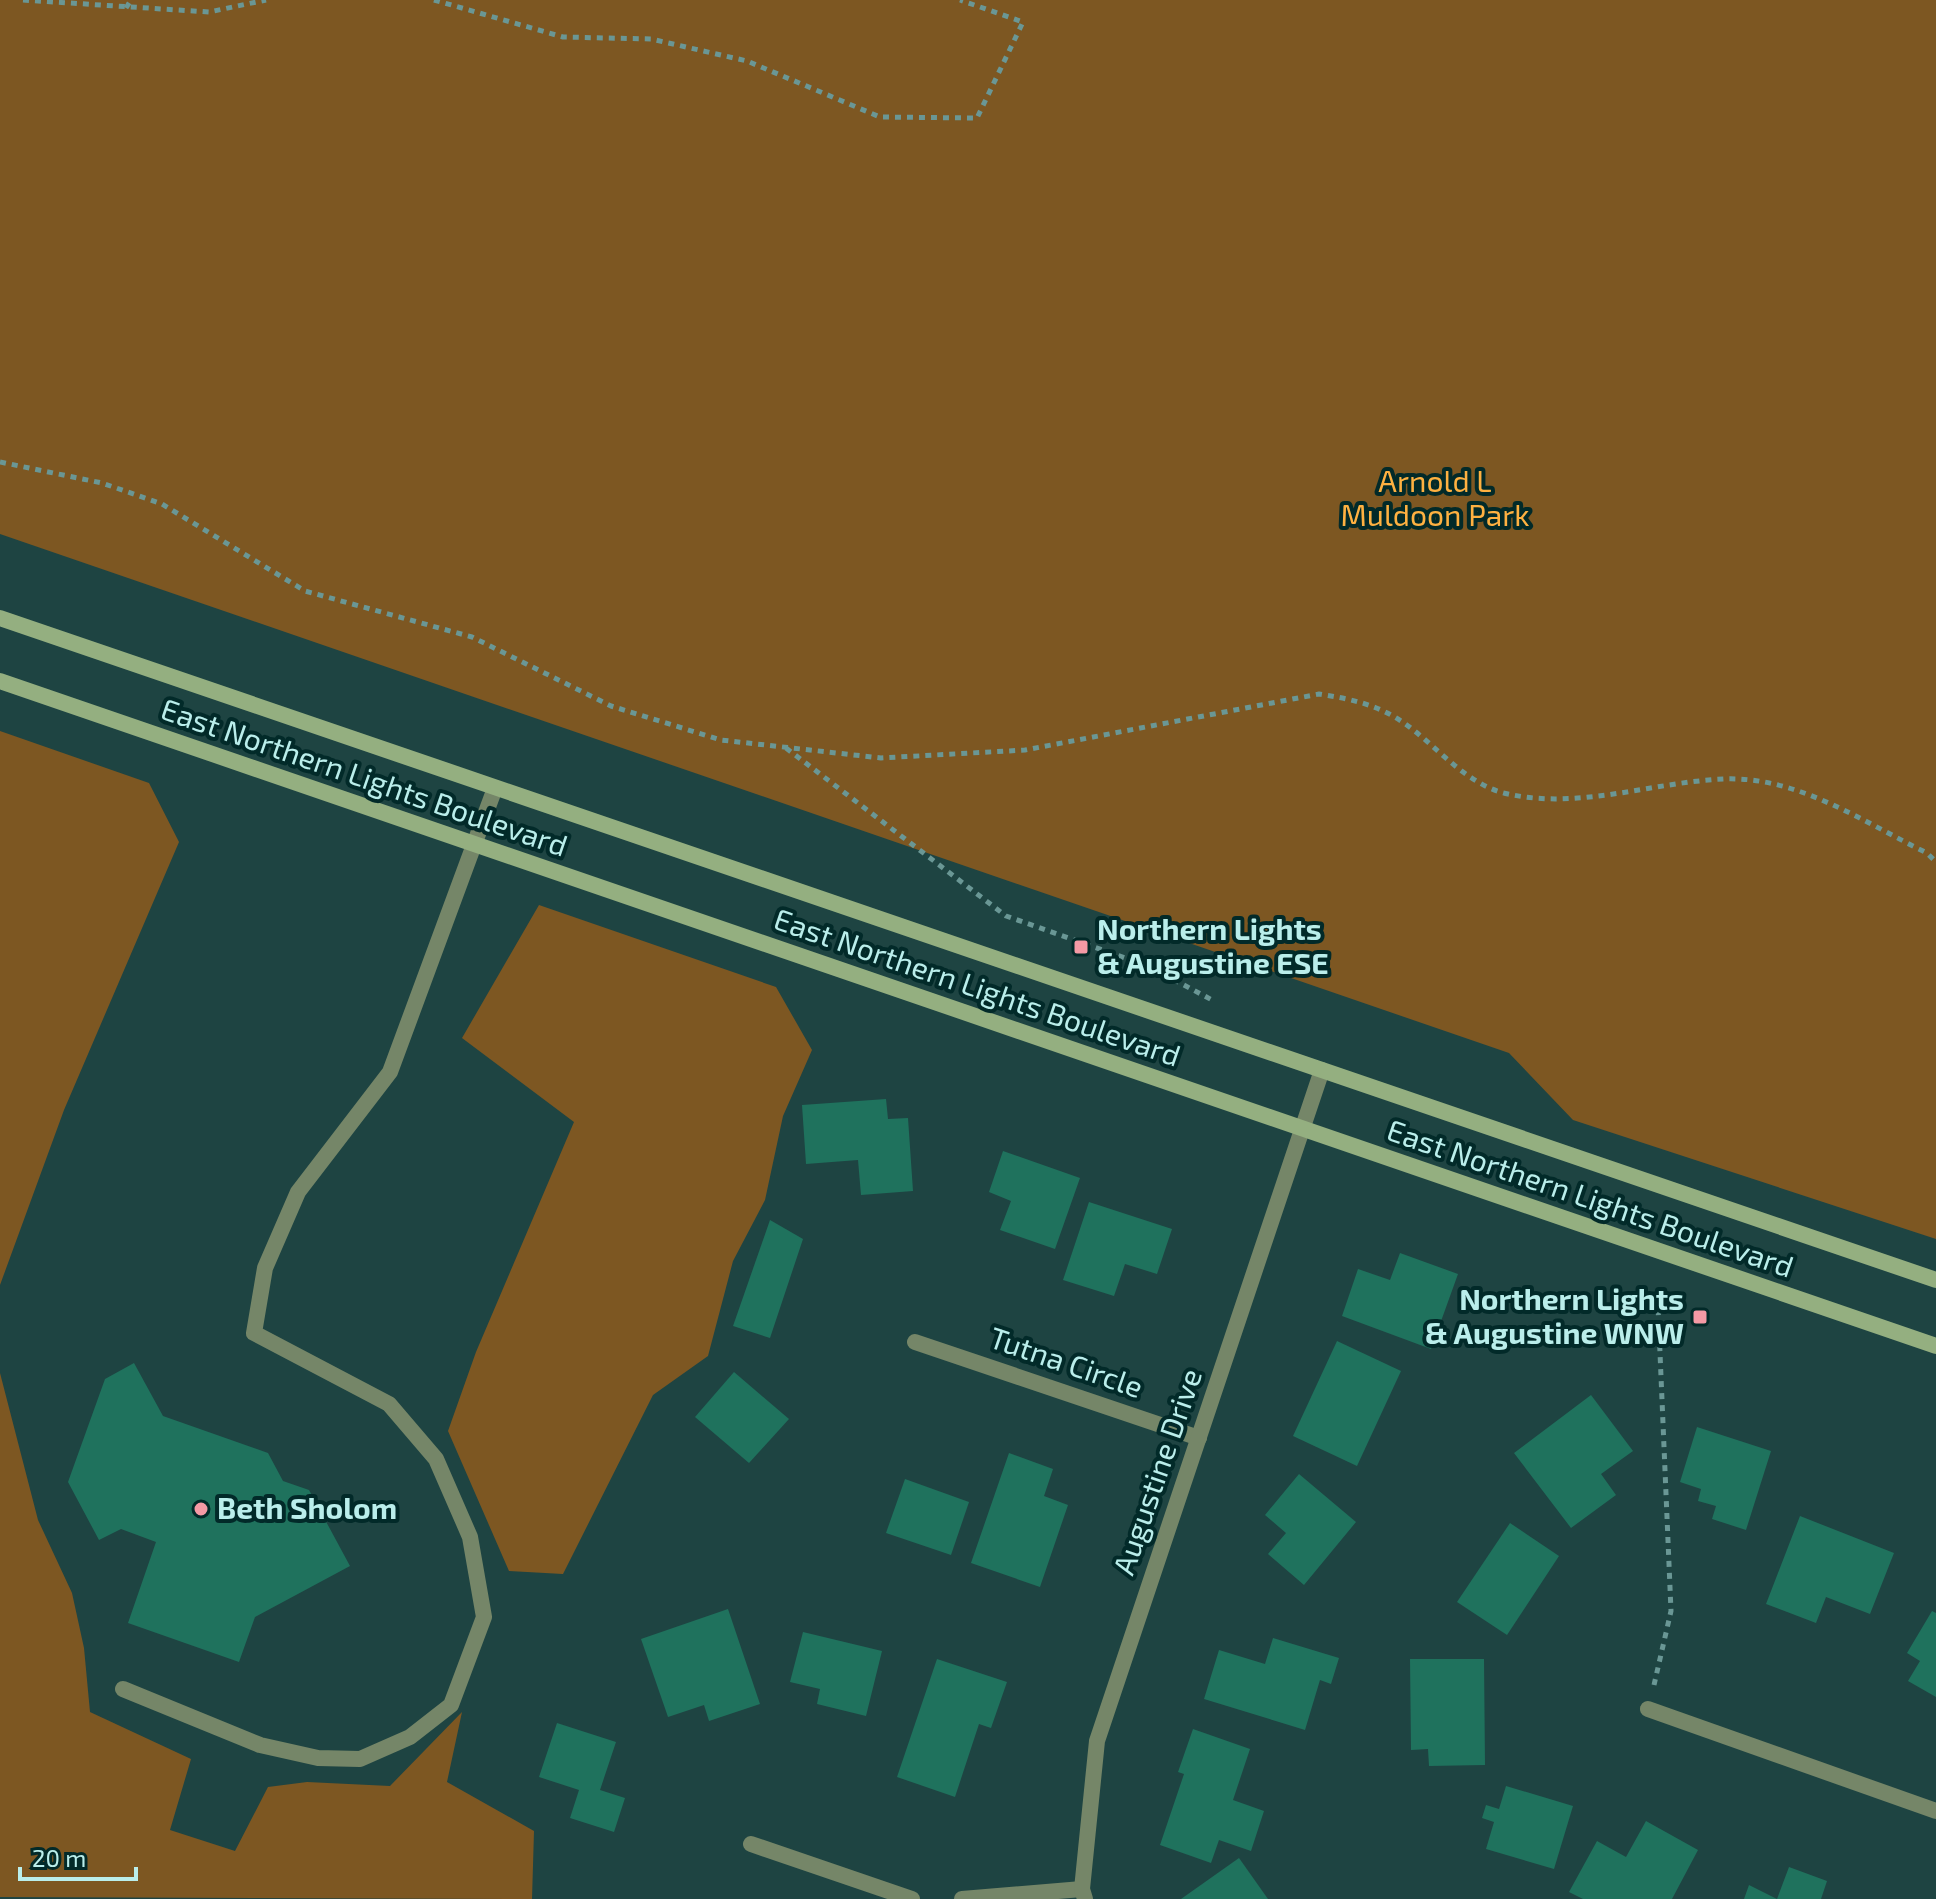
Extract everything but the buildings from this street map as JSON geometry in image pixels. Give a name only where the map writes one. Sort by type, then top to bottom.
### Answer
[{"type":"main road","name":"East Northern Lights Boulevard","points":[[0,618],[1936,1280]]},
{"type":"main road","name":"East Northern Lights Boulevard","points":[[0,681],[1936,1346]]},
{"type":"street","points":[[123,1689],[260,1745],[318,1758],[360,1759],[410,1737],[451,1705],[484,1617],[470,1537],[436,1459],[389,1404],[254,1333],[265,1268],[298,1192],[390,1072],[476,847],[495,788]]},
{"type":"street","name":"Augustine Drive","points":[[1084,1894],[1097,1741],[1322,1070]]},
{"type":"street","name":"Tutna Circle","points":[[915,1342],[1199,1438]]},
{"type":"street","points":[[1648,1709],[1936,1811]]},
{"type":"street","points":[[751,1844],[912,1899]]},
{"type":"street","points":[[962,1899],[1084,1894]]},
{"type":"path","points":[[23,0],[209,12],[266,0]]},
{"type":"path","points":[[126,8],[131,0]]},
{"type":"path","points":[[434,0],[563,37],[651,39],[747,61],[880,117],[977,118],[1023,22],[960,0]]},
{"type":"path","points":[[0,462],[102,483],[162,504],[305,591],[472,637],[611,706],[721,740],[881,758],[1025,750],[1319,694],[1363,701],[1390,715],[1450,764],[1503,793],[1547,801],[1726,779],[1789,785],[1927,853],[1936,862]]},
{"type":"path","points":[[785,747],[1006,916],[1148,966],[1218,1003]]},
{"type":"path","points":[[1648,1709],[1671,1611],[1658,1306]]},
{"type":"green space","name":"Arnold L Muldoon Park","points":[[0,0],[1936,0],[1936,1239],[1573,1120],[1509,1053],[0,534]]},
{"type":"green space","points":[[0,731],[149,783],[179,842],[64,1110],[0,1285]]},
{"type":"green space","points":[[539,905],[776,987],[812,1050],[783,1116],[765,1200],[733,1261],[708,1356],[653,1395],[563,1574],[509,1571],[448,1431],[476,1352],[574,1122],[462,1038]]},
{"type":"green space","points":[[0,1373],[38,1520],[72,1593],[84,1648],[90,1712],[191,1759],[170,1830],[235,1851],[268,1787],[307,1782],[390,1786],[462,1712],[447,1782],[534,1831],[532,1899],[0,1897]]},
{"type":"place","name":"Northern Lights & Augustine ESE","points":[[1081,947]]},
{"type":"place","name":"Northern Lights & Augustine WNW","points":[[1700,1317]]},
{"type":"place","name":"Beth Sholom","points":[[201,1509]]}]
